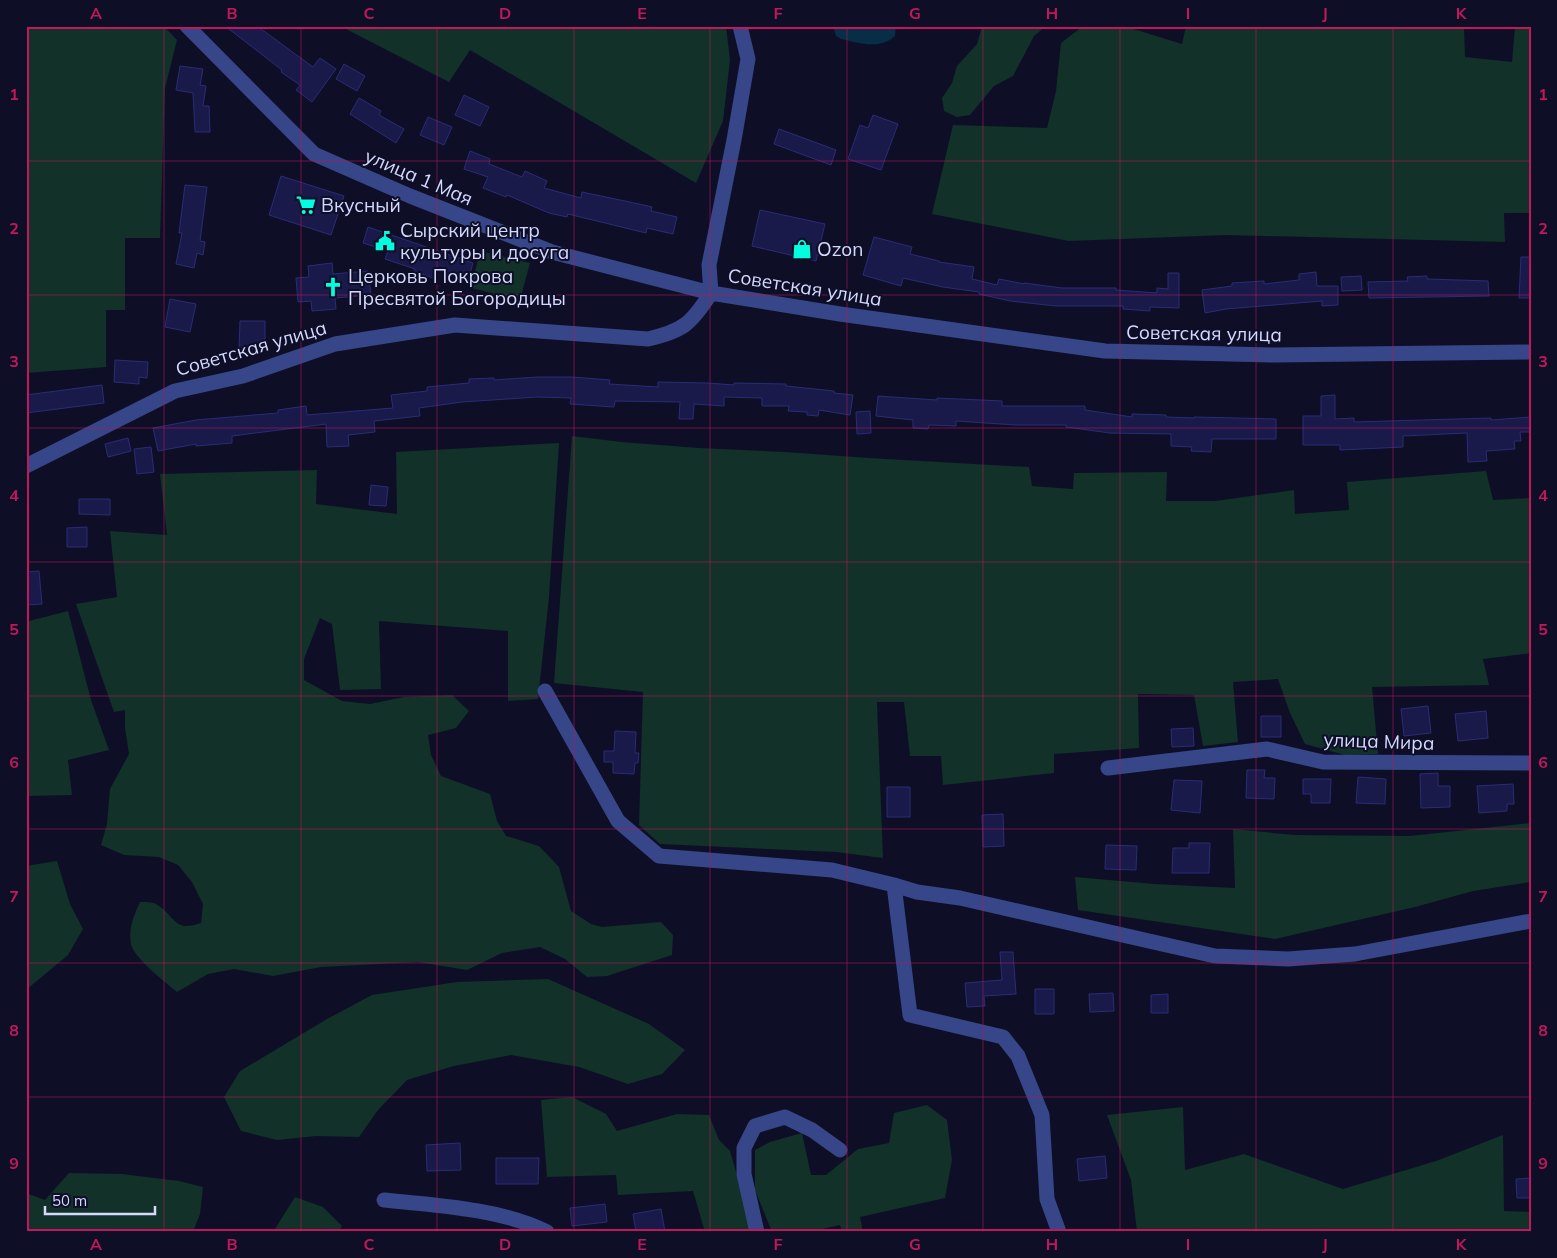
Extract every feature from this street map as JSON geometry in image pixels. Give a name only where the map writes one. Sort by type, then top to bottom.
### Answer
[{"type":"street","name":"улица 1 Мая","points":[[187,26],[314,154],[410,196],[552,252],[710,293]]},
{"type":"street","points":[[710,293],[708,265],[734,140],[748,59],[740,26]]},
{"type":"street","name":"Советская улица","points":[[26,466],[175,391],[243,376],[335,344],[455,325],[648,339],[670,334],[686,324],[698,313],[710,293],[840,314],[1105,351],[1274,355],[1531,352]]},
{"type":"street","points":[[545,691],[618,821],[659,856],[832,870],[917,892],[960,898],[1215,956],[1288,959],[1355,954],[1531,921]]},
{"type":"street","name":"улица Мира","points":[[1108,768],[1267,749],[1323,762],[1531,763]]},
{"type":"street","points":[[894,885],[910,1015],[1003,1037],[1018,1056],[1042,1115],[1047,1199],[1059,1232]]},
{"type":"street","points":[[757,1232],[744,1174],[744,1148],[755,1126],[785,1117],[812,1130],[840,1150]]},
{"type":"street","points":[[384,1200],[458,1208],[516,1220],[547,1232]]},
{"type":"green space","points":[[26,26],[164,26],[177,40],[165,88],[160,238],[125,238],[125,310],[106,310],[106,367],[26,373]]},
{"type":"green space","points":[[340,26],[726,26],[730,60],[723,121],[696,183],[470,50],[449,82]]},
{"type":"green space","points":[[982,26],[1046,26],[1034,36],[1013,76],[994,86],[970,115],[957,117],[944,111],[942,98],[952,83],[957,66],[977,44]]},
{"type":"green space","points":[[1093,26],[1124,26],[1182,44],[1186,26],[1464,26],[1465,57],[1512,62],[1515,26],[1531,26],[1531,213],[1504,213],[1505,242],[1226,235],[1069,241],[932,214],[953,125],[1047,128],[1056,91],[1061,43],[1079,29]]},
{"type":"green space","points":[[480,251],[530,263],[520,300],[471,288]]},
{"type":"green space","points":[[572,436],[699,448],[1029,467],[1032,486],[1073,489],[1074,473],[1167,472],[1166,501],[1216,501],[1294,490],[1295,514],[1349,510],[1347,482],[1486,471],[1493,500],[1531,498],[1531,653],[1483,659],[1489,685],[1372,687],[1378,754],[1345,755],[1305,744],[1290,713],[1278,679],[1233,682],[1238,742],[1203,746],[1194,695],[1138,694],[1139,748],[1054,754],[1054,773],[943,785],[941,756],[910,756],[904,702],[877,702],[883,858],[836,852],[660,844],[639,825],[643,692],[554,683]]},
{"type":"green space","points":[[559,443],[549,597],[538,699],[508,701],[508,631],[379,621],[381,689],[340,690],[332,624],[320,618],[304,659],[304,680],[342,701],[370,704],[404,697],[452,695],[469,711],[456,728],[428,735],[431,755],[441,776],[490,794],[497,821],[506,836],[539,846],[559,867],[571,911],[591,924],[602,927],[661,922],[673,935],[672,955],[607,976],[587,977],[565,959],[540,947],[502,953],[467,970],[418,962],[321,967],[273,976],[234,969],[208,974],[177,992],[137,956],[131,944],[131,928],[140,902],[156,904],[180,925],[192,926],[201,923],[203,904],[192,882],[178,865],[159,857],[124,855],[101,845],[107,824],[110,789],[129,754],[125,728],[125,710],[114,712],[76,604],[117,597],[110,531],[167,535],[160,474],[317,470],[316,504],[397,514],[396,452]]},
{"type":"green space","points":[[68,611],[91,700],[109,750],[68,760],[72,795],[26,796],[26,649],[29,621]]},
{"type":"green space","points":[[1531,823],[1531,882],[1473,891],[1415,907],[1275,939],[1078,910],[1075,877],[1154,884],[1235,888],[1233,829],[1294,835],[1410,836]]},
{"type":"green space","points":[[57,861],[70,904],[83,929],[68,955],[26,990],[26,866]]},
{"type":"green space","points":[[548,979],[649,1024],[685,1050],[662,1074],[628,1084],[579,1067],[511,1055],[454,1066],[407,1080],[378,1110],[359,1137],[316,1136],[277,1140],[241,1131],[224,1097],[240,1071],[327,1019],[372,995],[457,982]]},
{"type":"green space","points":[[572,1097],[606,1114],[617,1131],[677,1114],[709,1115],[719,1140],[730,1151],[753,1232],[705,1232],[693,1191],[618,1195],[616,1175],[547,1177],[541,1100]]},
{"type":"green space","points":[[927,1105],[947,1120],[952,1160],[945,1198],[860,1217],[863,1232],[842,1232],[840,1225],[810,1232],[772,1232],[755,1190],[755,1150],[770,1142],[802,1133],[811,1175],[826,1175],[858,1149],[889,1143],[894,1113]]},
{"type":"green space","points":[[1183,1107],[1185,1170],[1244,1154],[1343,1189],[1436,1161],[1503,1135],[1504,1211],[1531,1212],[1531,1232],[1137,1232],[1131,1180],[1107,1115]]},
{"type":"green space","points":[[69,1173],[122,1174],[179,1181],[203,1187],[200,1214],[193,1232],[26,1232],[26,1193],[45,1200]]},
{"type":"green space","points":[[295,1197],[323,1207],[342,1226],[339,1232],[273,1232]]},
{"type":"water","points":[[833,26],[896,26],[895,36],[889,40],[883,43],[869,44],[841,39],[836,36]]},
{"type":"building","points":[[225,26],[257,26],[313,67],[320,58],[336,69],[312,102],[296,90],[300,85],[281,72],[282,70]]},
{"type":"building","points":[[344,64],[365,76],[357,91],[336,79]]},
{"type":"building","points":[[180,66],[203,69],[200,85],[206,86],[203,106],[209,106],[210,132],[195,132],[193,93],[176,90]]},
{"type":"building","points":[[464,95],[489,107],[480,126],[455,115]]},
{"type":"building","points":[[359,98],[381,111],[379,115],[404,129],[396,143],[350,114]]},
{"type":"building","points":[[873,115],[898,124],[881,170],[848,159],[860,125],[868,128]]},
{"type":"building","points":[[428,117],[452,127],[444,145],[420,135]]},
{"type":"building","points":[[779,129],[836,150],[831,165],[774,144]]},
{"type":"building","points":[[470,151],[490,159],[489,164],[522,177],[525,171],[547,181],[544,188],[581,198],[582,192],[639,204],[652,207],[651,211],[677,217],[673,234],[647,228],[646,233],[568,214],[567,217],[549,213],[507,195],[506,197],[483,188],[488,177],[464,169]]},
{"type":"building","name":"Вкусный","points":[[281,176],[344,196],[331,235],[269,215]]},
{"type":"building","points":[[185,185],[207,187],[200,241],[205,242],[203,255],[197,253],[194,268],[176,264],[182,233],[179,233]]},
{"type":"building","points":[[760,210],[825,224],[816,261],[752,246]]},
{"type":"building","points":[[368,227],[473,263],[468,280],[436,269],[433,278],[414,271],[415,269],[385,259],[388,251],[363,243]]},
{"type":"building","points":[[874,237],[912,247],[910,254],[939,262],[974,267],[972,279],[997,285],[999,279],[1062,288],[1116,288],[1116,290],[1157,293],[1157,288],[1168,289],[1168,273],[1179,273],[1179,308],[1150,307],[1150,311],[1123,309],[1123,306],[1056,306],[1010,301],[979,294],[979,292],[943,287],[903,278],[901,286],[863,275]]},
{"type":"building","points":[[1521,257],[1531,257],[1531,298],[1519,298]]},
{"type":"building","name":"Церковь Покрова Пресвятой Богородицы","points":[[332,263],[333,274],[368,271],[371,295],[335,298],[336,309],[312,311],[311,301],[298,302],[296,278],[309,277],[308,266]]},
{"type":"building","points":[[1316,272],[1317,286],[1338,286],[1338,305],[1322,306],[1322,301],[1226,309],[1205,313],[1202,290],[1232,286],[1232,283],[1264,281],[1264,284],[1299,280],[1299,274]]},
{"type":"building","points":[[1361,276],[1362,290],[1342,291],[1341,277]]},
{"type":"building","points":[[1427,276],[1427,279],[1488,281],[1489,296],[1369,298],[1368,282],[1408,281],[1407,277]]},
{"type":"building","points":[[170,299],[196,304],[190,332],[165,327]]},
{"type":"building","points":[[240,321],[265,321],[265,349],[239,349]]},
{"type":"building","points":[[115,360],[148,362],[147,378],[139,377],[139,384],[114,382]]},
{"type":"building","points":[[537,377],[610,380],[609,384],[658,387],[658,382],[734,385],[734,383],[786,384],[786,386],[853,395],[850,415],[819,410],[818,416],[807,415],[807,412],[788,411],[789,406],[762,406],[762,398],[724,397],[724,406],[694,404],[693,419],[679,419],[680,402],[615,401],[614,407],[570,404],[571,398],[537,397],[462,402],[419,408],[420,416],[374,421],[375,432],[348,435],[349,446],[327,447],[326,424],[232,436],[232,443],[196,446],[196,444],[158,451],[153,428],[196,420],[278,413],[278,410],[306,406],[307,415],[393,408],[391,395],[427,391],[427,387],[469,383],[469,379],[494,378],[494,380]]},
{"type":"building","points":[[102,385],[104,403],[26,413],[26,395]]},
{"type":"building","points":[[1335,395],[1335,419],[1354,418],[1354,422],[1491,418],[1491,420],[1531,417],[1531,432],[1520,432],[1521,441],[1514,441],[1515,449],[1486,451],[1487,461],[1468,462],[1467,433],[1403,436],[1403,447],[1340,450],[1340,445],[1303,445],[1303,416],[1321,416],[1321,396]]},
{"type":"building","points":[[878,396],[937,400],[937,398],[1002,401],[1002,406],[1085,406],[1085,410],[1132,417],[1132,414],[1194,418],[1276,419],[1276,439],[1212,439],[1211,452],[1191,451],[1192,447],[1171,446],[1171,434],[1110,433],[1066,427],[1066,425],[1016,425],[956,421],[956,426],[929,425],[928,429],[913,428],[913,420],[876,416]]},
{"type":"building","points":[[870,411],[871,433],[857,434],[856,412]]},
{"type":"building","points":[[128,438],[131,451],[108,457],[105,444]]},
{"type":"building","points":[[151,447],[154,472],[137,474],[134,449]]},
{"type":"building","points":[[371,485],[388,487],[386,506],[369,505]]},
{"type":"building","points":[[79,499],[110,499],[110,515],[79,514]]},
{"type":"building","points":[[87,527],[87,547],[67,547],[67,528]]},
{"type":"building","points":[[39,571],[42,604],[26,605],[26,572]]},
{"type":"building","points":[[1428,706],[1431,733],[1404,736],[1401,709]]},
{"type":"building","points":[[1486,711],[1488,738],[1458,741],[1455,714]]},
{"type":"building","points":[[1261,716],[1281,716],[1281,737],[1261,737]]},
{"type":"building","points":[[1193,728],[1194,746],[1172,747],[1171,729]]},
{"type":"building","points":[[615,731],[636,732],[635,753],[639,753],[638,763],[635,763],[634,774],[613,773],[613,762],[604,762],[604,751],[614,751]]},
{"type":"building","points":[[1247,770],[1265,770],[1264,778],[1275,778],[1274,799],[1246,798]]},
{"type":"building","points":[[1438,773],[1438,786],[1450,786],[1450,807],[1421,808],[1420,774]]},
{"type":"building","points":[[1358,777],[1386,779],[1385,804],[1356,803]]},
{"type":"building","points":[[1303,779],[1331,779],[1330,803],[1311,803],[1311,794],[1303,794]]},
{"type":"building","points":[[1174,780],[1202,781],[1200,813],[1171,810]]},
{"type":"building","points":[[1513,784],[1514,804],[1507,804],[1507,811],[1479,813],[1477,786]]},
{"type":"building","points":[[887,787],[910,787],[910,817],[887,817]]},
{"type":"building","points":[[1003,814],[1004,846],[983,847],[982,815]]},
{"type":"building","points":[[1189,843],[1210,843],[1209,873],[1172,873],[1173,848],[1189,848]]},
{"type":"building","points":[[1106,845],[1137,846],[1136,870],[1105,869]]},
{"type":"building","points":[[1000,952],[1013,952],[1016,994],[984,996],[985,1006],[967,1007],[965,983],[1002,980]]},
{"type":"building","points":[[1035,989],[1054,989],[1054,1014],[1035,1014]]},
{"type":"building","points":[[1113,993],[1114,1011],[1090,1012],[1089,994]]},
{"type":"building","points":[[1168,994],[1168,1013],[1151,1013],[1151,995]]},
{"type":"building","points":[[460,1143],[461,1170],[427,1171],[426,1145]]},
{"type":"building","points":[[1105,1156],[1107,1178],[1079,1181],[1077,1159]]},
{"type":"building","points":[[496,1158],[539,1158],[538,1184],[496,1184]]},
{"type":"building","points":[[1531,1178],[1531,1198],[1517,1198],[1516,1179]]},
{"type":"building","points":[[605,1204],[607,1222],[572,1226],[570,1208]]},
{"type":"building","points":[[661,1209],[665,1232],[636,1232],[633,1214]]},
{"type":"place","name":"Вкусный","points":[[306,205]]},
{"type":"place","name":"Сырский центр культуры и досуга","points":[[385,241]]},
{"type":"place","name":"Ozon","points":[[802,249]]},
{"type":"place","name":"Церковь Покрова Пресвятой Богородицы","points":[[333,287]]}]
